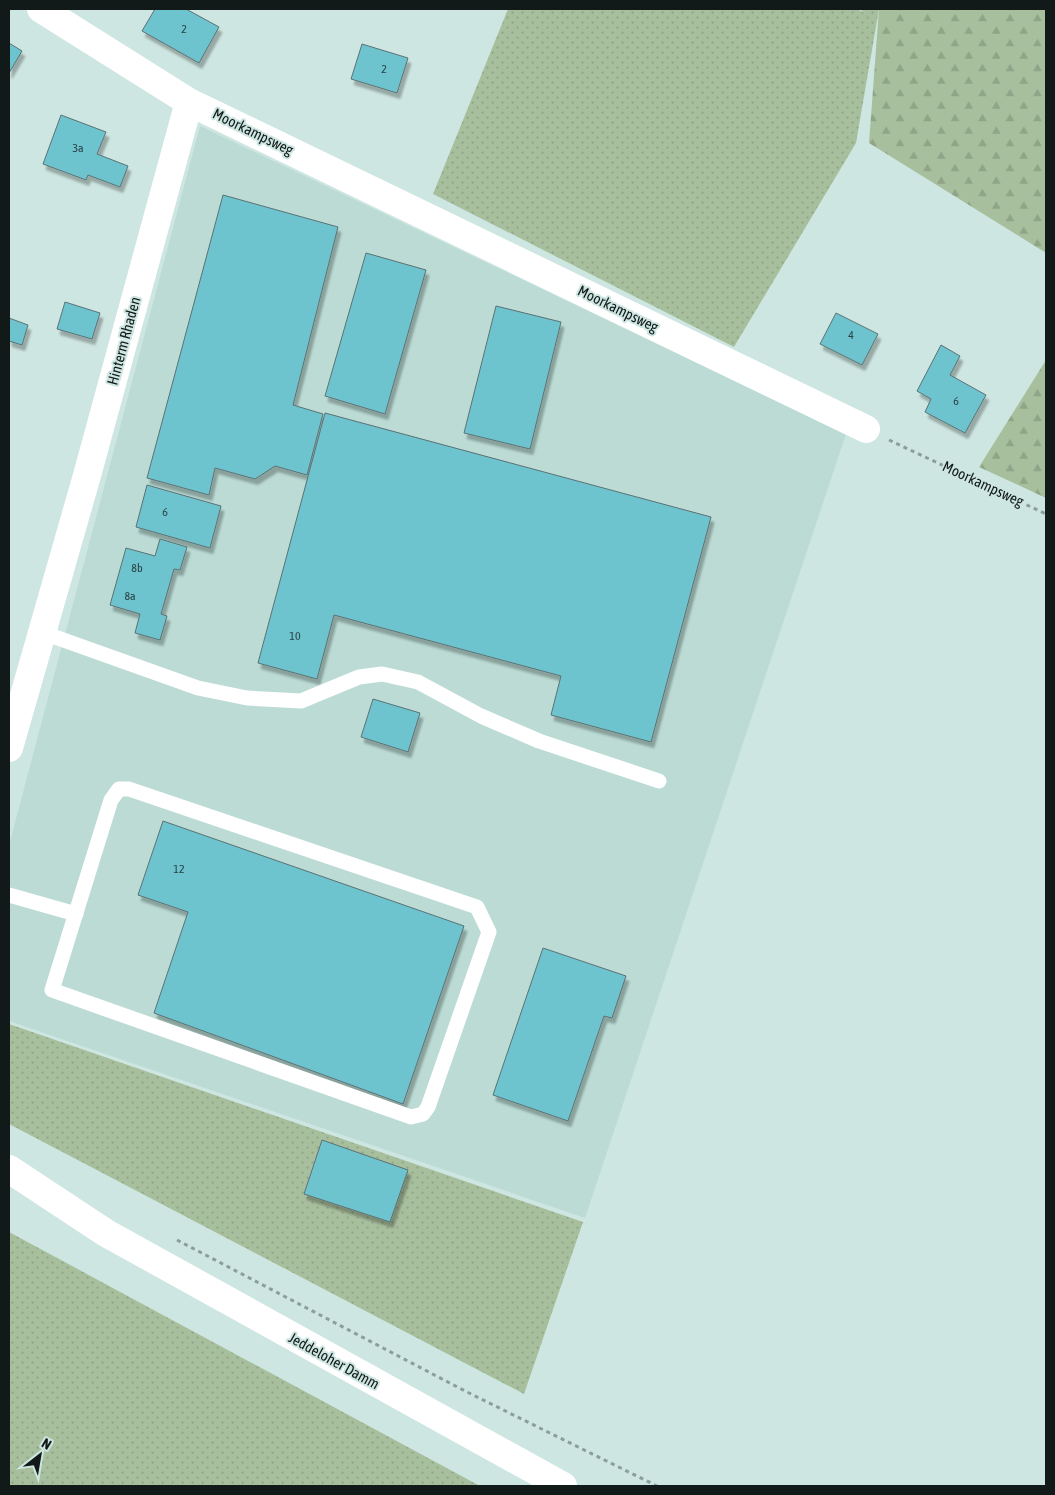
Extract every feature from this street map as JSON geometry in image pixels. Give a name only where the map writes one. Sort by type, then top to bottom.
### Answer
[{"type":"street","points":[[41,9],[189,102]]},
{"type":"street","name":"Moorkampsweg","points":[[189,102],[866,429]]},
{"type":"street","name":"Hinterm Rhaden","points":[[9,748],[86,479],[189,102]]},
{"type":"street","name":"Jeddeloher Damm","points":[[9,1169],[106,1233],[563,1486]]},
{"type":"street","name":"Jeddeloher Damm","points":[[9,1192],[106,1233]]},
{"type":"lane","points":[[41,632],[198,688],[247,698],[301,701],[359,677],[382,674],[418,682],[482,716],[539,741],[660,781]]},
{"type":"lane","points":[[129,789],[477,907],[489,932],[428,1107],[423,1114],[411,1117],[52,990],[76,914],[111,800],[119,790],[129,789]]},
{"type":"lane","points":[[9,895],[76,914]]},
{"type":"path","name":"Moorkampsweg","points":[[866,429],[1046,514]]},
{"type":"path","points":[[176,1239],[465,1391],[657,1486]]},
{"type":"shaded area","points":[[200,126],[846,434],[585,1218],[9,1021],[9,845]]},
{"type":"green space","points":[[508,9],[856,9],[866,13],[859,9],[879,9],[856,143],[734,347],[433,194]]},
{"type":"green space","points":[[879,9],[1046,9],[1046,253],[869,143]]},
{"type":"green space","points":[[1046,360],[1046,498],[979,467]]},
{"type":"green space","points":[[9,1024],[583,1222],[524,1394],[9,1124]]},
{"type":"green space","points":[[9,1232],[480,1486],[9,1486]]},
{"type":"building","points":[[155,9],[186,9],[219,27],[199,63],[142,31]]},
{"type":"building","points":[[9,43],[22,51],[9,73]]},
{"type":"building","points":[[362,44],[408,58],[397,93],[351,79]]},
{"type":"building","points":[[61,115],[106,132],[97,154],[128,166],[120,187],[88,175],[86,180],[43,164]]},
{"type":"building","points":[[223,195],[338,227],[293,405],[323,414],[307,475],[275,466],[255,479],[215,468],[209,495],[147,478]]},
{"type":"building","points":[[366,253],[426,270],[385,414],[325,396]]},
{"type":"building","points":[[65,302],[100,313],[92,339],[57,329]]},
{"type":"building","points":[[496,306],[561,322],[530,449],[464,433]]},
{"type":"building","points":[[836,313],[878,334],[862,365],[820,344]]},
{"type":"building","points":[[9,318],[28,325],[22,345],[9,341]]},
{"type":"building","points":[[941,345],[960,356],[950,375],[986,395],[965,433],[925,412],[931,399],[917,391]]},
{"type":"building","points":[[325,413],[711,517],[651,742],[551,715],[561,676],[334,615],[317,679],[258,663]]},
{"type":"building","points":[[147,485],[221,506],[210,548],[136,527]]},
{"type":"building","points":[[160,539],[187,547],[180,570],[174,569],[161,614],[167,616],[160,640],[135,633],[140,614],[110,605],[126,548],[155,556]]},
{"type":"building","points":[[373,699],[420,713],[408,752],[361,737]]},
{"type":"building","points":[[163,821],[464,926],[403,1104],[154,1013],[188,912],[138,895]]},
{"type":"building","points":[[543,948],[626,976],[612,1018],[604,1016],[568,1121],[493,1095]]},
{"type":"building","points":[[322,1140],[408,1170],[390,1222],[304,1194]]}]
